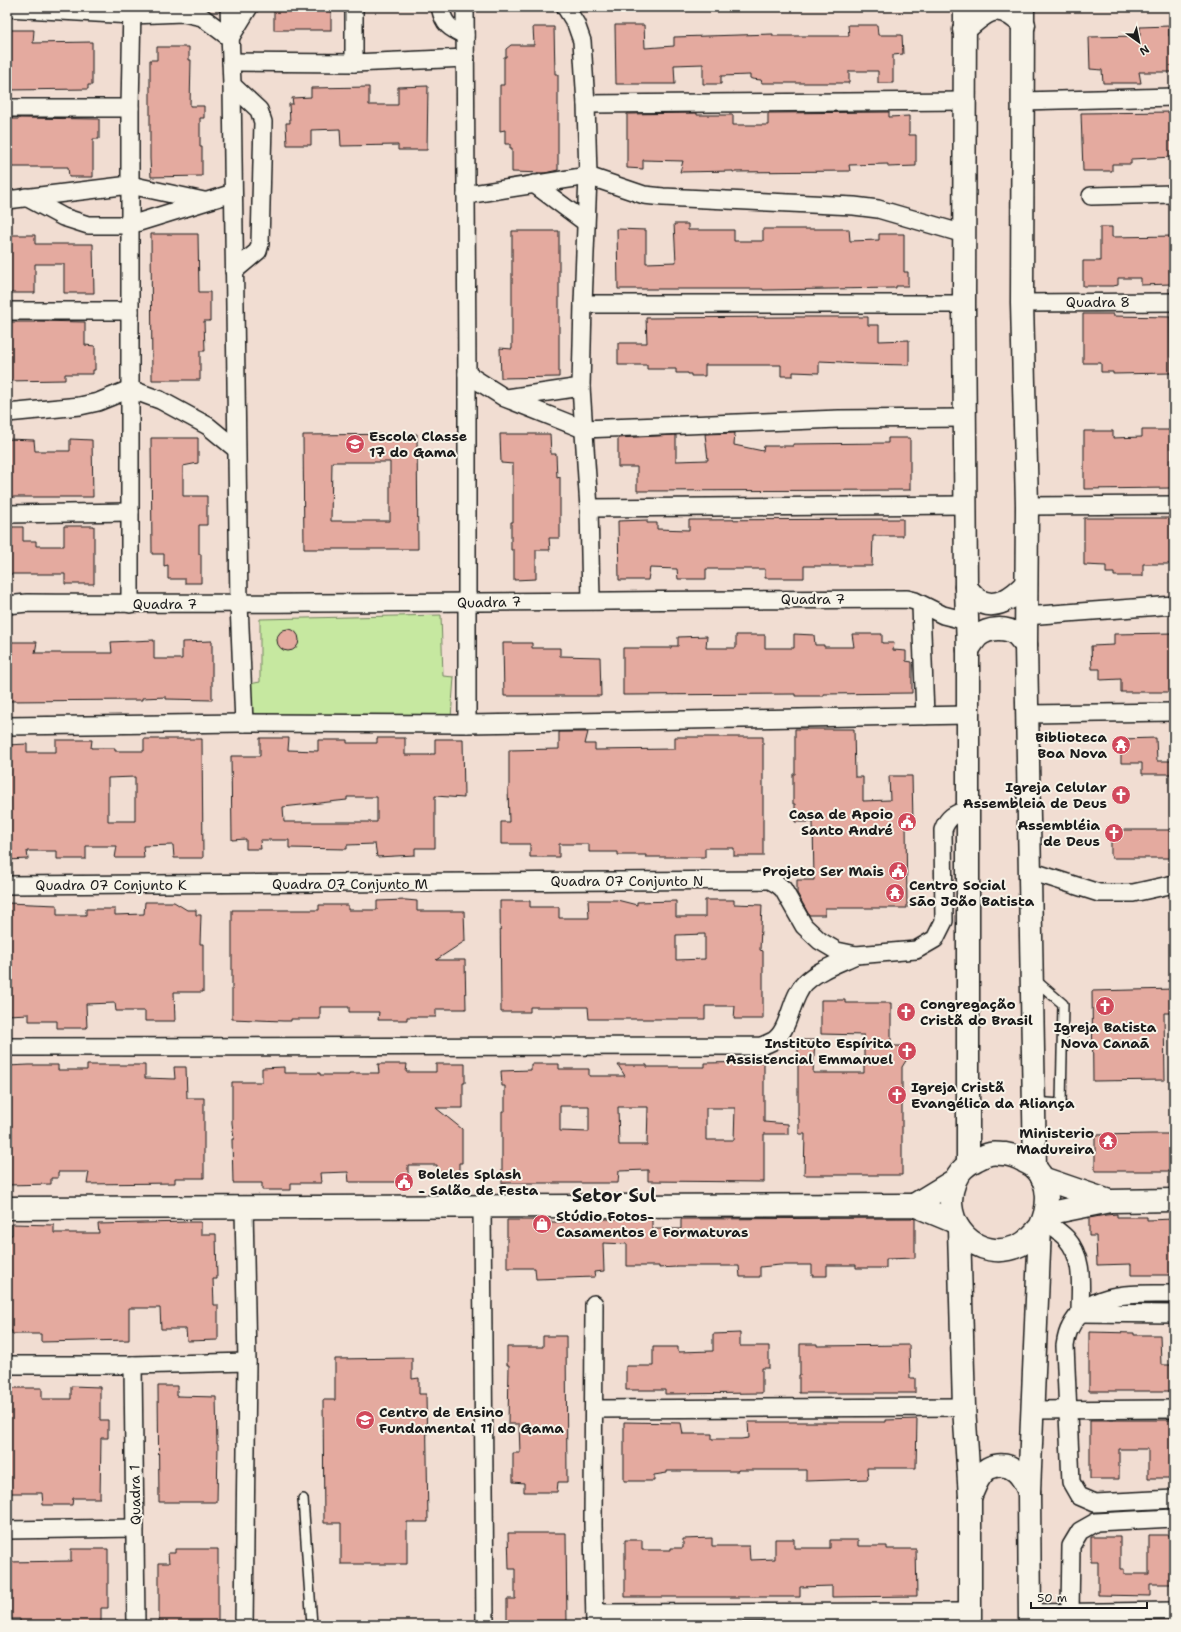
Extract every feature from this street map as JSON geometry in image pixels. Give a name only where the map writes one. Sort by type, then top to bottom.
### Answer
[{"type":"main road","points":[[965,7],[964,30],[966,102],[964,304],[966,587],[968,650],[968,809],[962,1172],[950,1201],[957,1226],[964,1407],[970,1497],[970,1619]]},
{"type":"main road","points":[[964,30],[980,16],[991,10],[1005,10],[1013,14],[1024,16],[1022,101],[1022,303],[1027,506],[1026,645],[1033,1102],[1038,1173],[1047,1196],[1043,1220],[1029,1492],[1030,1619]]},
{"type":"main road","points":[[966,587],[976,599],[990,604],[1007,600],[1016,595],[1026,584]]},
{"type":"main road","points":[[968,650],[976,638],[983,632],[1003,629],[1017,635],[1026,645]]},
{"type":"main road","points":[[914,1205],[990,1153],[1014,1155],[1038,1173],[1110,1201]]},
{"type":"main road","points":[[7,1208],[914,1205],[957,1226],[968,1239],[980,1246],[1007,1249],[1020,1245],[1031,1238],[1043,1220],[1110,1201],[1174,1200]]},
{"type":"main road","points":[[970,1497],[985,1470],[1002,1465],[1014,1469],[1024,1481],[1029,1492]]},
{"type":"street","points":[[229,7],[232,85],[239,604],[244,723]]},
{"type":"street","points":[[230,38],[249,7]]},
{"type":"street","points":[[354,7],[354,63]]},
{"type":"street","points":[[440,7],[444,22],[451,29],[465,35]]},
{"type":"street","points":[[465,7],[467,724]]},
{"type":"street","points":[[567,7],[576,24],[582,41],[586,104],[588,176],[582,304],[582,387],[583,429],[589,508],[590,600]]},
{"type":"street","points":[[7,8],[183,13],[202,17],[230,38]]},
{"type":"street","points":[[130,604],[130,108],[132,11]]},
{"type":"street","points":[[231,62],[354,63],[466,58]]},
{"type":"street","points":[[232,85],[259,110],[263,122],[260,244],[258,251],[234,270]]},
{"type":"street","points":[[1022,101],[1174,97]]},
{"type":"street","points":[[586,104],[966,102]]},
{"type":"street","points":[[7,108],[130,108]]},
{"type":"street","points":[[466,195],[588,176],[644,194],[663,197],[854,206],[878,209],[964,234]]},
{"type":"street","points":[[534,184],[586,222]]},
{"type":"street","points":[[7,200],[26,196],[130,185],[206,202]]},
{"type":"street","points":[[26,196],[63,217],[88,225],[130,224],[233,193]]},
{"type":"street","points":[[1091,196],[1174,194]]},
{"type":"street","name":"Quadra 8","points":[[1022,303],[1174,302]]},
{"type":"street","points":[[582,304],[964,304]]},
{"type":"street","points":[[7,311],[130,311]]},
{"type":"street","points":[[467,374],[505,398],[583,429],[839,419],[965,418]]},
{"type":"street","points":[[505,398],[582,387]]},
{"type":"street","points":[[7,413],[80,406],[98,402],[130,389],[160,400],[208,426],[236,449]]},
{"type":"street","points":[[589,508],[966,505]]},
{"type":"street","points":[[1027,506],[1174,505]]},
{"type":"street","points":[[7,514],[130,512]]},
{"type":"street","name":"Quadra 7","points":[[7,605],[28,603],[467,603],[590,600],[907,599],[915,601],[943,616],[967,621]]},
{"type":"street","points":[[922,605],[925,716]]},
{"type":"street","points":[[1026,616],[1174,605]]},
{"type":"street","points":[[1028,714],[1174,712]]},
{"type":"street","points":[[7,726],[244,723],[467,724],[968,715]]},
{"type":"street","points":[[7,1047],[762,1046],[774,1041],[782,1033],[797,994],[805,983],[817,974],[856,955],[916,950],[935,939],[944,921],[943,830],[947,821],[954,814],[968,809]]},
{"type":"street","points":[[1030,871],[1099,893],[1133,894],[1174,884]]},
{"type":"street","name":"Quadra 07 Conjunto N","points":[[485,883],[770,880],[782,889],[804,926],[820,941],[837,951],[856,955]]},
{"type":"street","name":"Quadra 07 Conjunto M","points":[[215,884],[485,883]]},
{"type":"street","name":"Quadra 07 Conjunto K","points":[[7,885],[215,884]]},
{"type":"street","points":[[482,1206],[485,1625]]},
{"type":"street","points":[[244,1208],[247,1362],[244,1625]]},
{"type":"street","points":[[1043,1220],[1065,1238],[1076,1252],[1080,1269],[1080,1313]]},
{"type":"street","points":[[1174,1294],[1119,1295],[1098,1300],[1080,1313],[1069,1329],[1065,1346],[1071,1482],[1079,1496],[1095,1503],[1174,1499]]},
{"type":"street","points":[[594,1304],[593,1525],[595,1619],[970,1619]]},
{"type":"street","points":[[1080,1313],[1174,1314]]},
{"type":"street","points":[[7,1365],[133,1365],[247,1362]]},
{"type":"street","name":"Quadra 1","points":[[133,1365],[136,1625]]},
{"type":"street","points":[[594,1409],[964,1407]]},
{"type":"street","points":[[1033,1410],[1174,1409]]},
{"type":"street","points":[[1095,1503],[1096,1522]]},
{"type":"street","points":[[1070,1612],[1071,1546],[1080,1531],[1096,1522],[1174,1518]]},
{"type":"street","points":[[7,1530],[135,1528]]},
{"type":"street","points":[[1030,1619],[1070,1612],[1174,1611]]},
{"type":"lane","points":[[1032,977],[1063,1004],[1061,1104],[1033,1102]]},
{"type":"lane","points":[[303,1499],[312,1625]]},
{"type":"green space","points":[[441,615],[443,676],[454,677],[451,718],[249,719],[244,685],[260,682],[260,619]]},
{"type":"building","points":[[274,7],[331,7],[331,30],[274,30]]},
{"type":"building","points":[[615,25],[644,25],[645,48],[674,46],[674,37],[773,34],[773,36],[849,36],[848,25],[877,25],[878,35],[902,35],[903,54],[893,55],[893,83],[878,83],[878,71],[849,71],[849,83],[762,83],[761,80],[750,78],[750,75],[721,76],[721,84],[703,84],[703,64],[674,65],[675,84],[616,84]]},
{"type":"building","points":[[1169,26],[1169,36],[1174,36],[1174,72],[1139,72],[1141,83],[1103,83],[1102,70],[1090,69],[1089,37],[1140,36],[1140,27]]},
{"type":"building","points":[[533,27],[554,27],[555,74],[558,74],[558,170],[545,173],[512,172],[512,148],[510,148],[510,144],[505,144],[505,130],[500,131],[500,85],[504,85],[504,57],[506,57],[506,49],[511,45],[534,45]]},
{"type":"building","points":[[7,30],[34,30],[33,43],[92,42],[92,85],[88,85],[88,89],[7,90]]},
{"type":"building","points":[[157,47],[189,47],[189,60],[191,60],[190,106],[204,106],[204,118],[200,118],[202,176],[151,177],[150,60],[157,60]]},
{"type":"building","points":[[428,86],[427,150],[398,150],[398,145],[341,146],[340,129],[311,130],[311,145],[287,145],[286,123],[290,123],[289,104],[293,104],[292,98],[311,97],[311,88],[369,87],[369,105],[398,105],[398,87]]},
{"type":"building","points":[[889,112],[889,117],[909,116],[909,135],[916,135],[916,166],[888,167],[888,164],[849,165],[850,171],[680,172],[683,161],[643,160],[643,169],[627,168],[627,114],[697,113],[697,115],[733,115],[733,125],[768,125],[768,113]]},
{"type":"building","points":[[1174,112],[1174,157],[1131,159],[1131,164],[1112,164],[1112,171],[1083,171],[1081,113]]},
{"type":"building","points":[[7,119],[99,119],[99,139],[93,139],[93,177],[69,177],[68,167],[7,167]]},
{"type":"building","points":[[674,224],[688,224],[688,230],[734,230],[734,241],[763,241],[763,229],[849,229],[850,241],[879,240],[879,234],[904,234],[904,272],[908,272],[908,286],[896,286],[896,288],[763,290],[618,289],[617,229],[646,230],[646,263],[676,262]]},
{"type":"building","points":[[1100,227],[1112,227],[1112,237],[1174,236],[1174,268],[1170,268],[1171,284],[1141,285],[1141,278],[1118,278],[1118,285],[1083,286],[1083,261],[1100,261]]},
{"type":"building","points":[[512,231],[559,231],[559,377],[501,378],[500,348],[512,349]]},
{"type":"building","points":[[151,234],[198,234],[199,292],[210,292],[210,321],[204,321],[205,351],[200,351],[200,380],[152,380]]},
{"type":"building","points":[[7,235],[35,235],[35,244],[93,244],[94,293],[64,293],[64,264],[35,264],[35,293],[7,293]]},
{"type":"building","points":[[1083,314],[1170,317],[1171,373],[1113,374],[1113,372],[1101,372],[1101,363],[1083,363]]},
{"type":"building","points":[[868,317],[868,325],[879,325],[879,341],[909,340],[909,365],[858,364],[819,361],[819,373],[793,372],[793,376],[781,376],[781,365],[705,365],[705,376],[691,376],[691,374],[688,373],[676,373],[676,369],[647,369],[647,365],[618,365],[618,343],[647,343],[646,318]]},
{"type":"building","points":[[7,322],[85,322],[85,345],[95,346],[95,370],[93,370],[93,374],[65,374],[65,380],[7,381]]},
{"type":"building","points":[[1142,430],[1171,430],[1171,488],[1084,489],[1084,431],[1113,431],[1113,438],[1142,437]]},
{"type":"building","points":[[735,433],[734,445],[763,451],[764,446],[793,446],[793,444],[888,443],[888,438],[910,438],[910,490],[637,491],[637,467],[618,467],[618,438],[676,435],[676,461],[708,460],[705,434]]},
{"type":"building","points":[[417,434],[418,549],[304,549],[303,435]],"holes":[[[332,462],[390,462],[390,521],[331,521]]]},
{"type":"building","points":[[500,434],[550,434],[551,454],[556,454],[557,478],[560,477],[560,538],[549,538],[550,550],[536,550],[536,579],[514,580],[514,550],[511,550],[511,522],[513,522],[513,464],[501,463]]},
{"type":"building","points":[[151,438],[198,438],[198,463],[183,466],[183,496],[207,496],[207,525],[199,525],[201,583],[185,583],[185,579],[168,579],[168,565],[164,566],[164,554],[152,554]]},
{"type":"building","points":[[7,439],[34,440],[35,451],[70,451],[70,439],[92,440],[93,497],[7,497]]},
{"type":"building","points":[[1084,518],[1170,518],[1170,524],[1174,525],[1174,543],[1172,543],[1171,564],[1143,564],[1143,576],[1114,576],[1114,573],[1106,573],[1106,566],[1084,565]]},
{"type":"building","points":[[903,519],[903,536],[873,536],[872,566],[804,566],[804,578],[765,578],[765,569],[706,569],[706,579],[678,579],[677,569],[650,568],[648,580],[619,580],[618,521],[647,520],[647,523],[657,523],[657,529],[689,530],[689,520]]},
{"type":"building","points":[[64,526],[94,526],[94,584],[65,584],[65,574],[7,574],[7,527],[23,527],[23,541],[36,541],[36,546],[64,546]]},
{"type":"building","points":[[288,629],[296,632],[299,640],[296,648],[288,651],[280,648],[277,640],[280,632]]},
{"type":"building","points":[[1174,633],[1174,692],[1121,692],[1121,679],[1100,680],[1100,669],[1092,669],[1091,646],[1114,645],[1114,634]]},
{"type":"building","points":[[794,634],[814,635],[815,645],[824,645],[824,647],[854,647],[852,634],[882,634],[882,643],[894,643],[893,650],[906,651],[906,661],[912,662],[912,693],[824,694],[824,696],[795,696],[795,694],[623,695],[623,648],[671,648],[671,646],[678,646],[678,637],[707,636],[706,648],[736,648],[736,635],[765,635],[765,648],[794,648]]},
{"type":"building","points":[[154,640],[154,659],[182,659],[182,642],[212,641],[212,700],[166,699],[166,697],[142,698],[142,700],[7,701],[7,642],[37,642],[35,653],[112,653],[111,642]]},
{"type":"building","points":[[503,643],[532,643],[532,648],[560,648],[560,656],[600,657],[601,696],[504,696]]},
{"type":"building","points":[[795,729],[854,729],[855,777],[863,777],[863,801],[890,800],[889,776],[912,776],[913,822],[906,822],[907,908],[825,908],[825,915],[809,915],[797,893],[797,880],[814,880],[813,822],[795,822],[795,804],[793,804],[793,774],[795,774]]},
{"type":"building","points":[[559,732],[588,732],[585,744],[595,744],[595,750],[675,749],[675,737],[763,737],[763,856],[734,856],[734,848],[705,848],[705,857],[646,857],[646,855],[618,855],[618,852],[589,852],[589,844],[559,844],[559,857],[530,857],[530,844],[501,844],[501,822],[509,822],[509,750],[559,749]]},
{"type":"building","points":[[260,738],[289,738],[288,750],[318,751],[318,740],[347,740],[347,743],[377,743],[377,738],[405,738],[405,755],[435,754],[435,739],[463,739],[464,798],[435,796],[435,848],[415,848],[415,855],[377,857],[375,844],[347,845],[347,849],[289,848],[289,840],[260,840],[261,849],[246,849],[246,839],[232,840],[231,756],[260,756]],"holes":[[[347,797],[377,797],[377,822],[284,822],[283,807],[347,800]]]},
{"type":"building","points":[[1156,738],[1157,761],[1174,761],[1174,774],[1142,774],[1142,763],[1121,763],[1121,739]]},
{"type":"building","points":[[144,739],[202,739],[203,858],[174,858],[173,845],[143,846],[144,858],[115,858],[117,846],[86,846],[86,859],[57,859],[57,851],[27,851],[28,859],[7,860],[7,745],[27,744],[27,752],[56,752],[56,740],[92,740],[91,748],[115,748],[115,751],[144,751]],"holes":[[[135,777],[135,821],[108,821],[108,778]]]},
{"type":"building","points":[[1111,830],[1174,830],[1174,858],[1112,858]]},
{"type":"building","points":[[588,900],[617,900],[637,905],[637,902],[676,901],[676,917],[705,917],[705,900],[734,900],[734,904],[762,905],[760,950],[763,951],[763,1019],[734,1019],[735,1006],[705,1006],[705,1019],[589,1019],[588,1007],[530,1007],[530,1012],[501,1012],[500,901],[530,901],[530,907],[559,907],[559,918],[589,918]],"holes":[[[705,934],[705,959],[676,960],[676,935]]]},
{"type":"building","points":[[377,901],[417,901],[417,911],[464,911],[465,941],[436,960],[465,960],[466,1009],[436,1009],[436,1017],[407,1017],[407,1020],[378,1020],[379,1012],[349,1012],[349,1007],[320,1007],[320,1019],[291,1019],[291,1021],[283,1021],[232,1019],[232,910],[319,910],[319,905],[348,905],[348,910],[377,910]]},
{"type":"building","points":[[145,902],[174,902],[187,910],[196,910],[196,915],[201,915],[200,944],[203,944],[203,992],[174,992],[175,1021],[145,1021],[145,1011],[116,1011],[115,1003],[86,1004],[87,1028],[57,1028],[57,1021],[29,1021],[29,1014],[7,1015],[7,903],[57,905],[57,915],[86,915],[86,909],[115,909],[115,915],[144,914]]},
{"type":"building","points":[[1174,989],[1174,1013],[1164,1013],[1165,1080],[1093,1081],[1092,991]]},
{"type":"building","points":[[821,1000],[845,1000],[845,1003],[891,1003],[891,1046],[903,1046],[903,1051],[907,1059],[902,1067],[902,1175],[804,1175],[805,1134],[799,1134],[798,1119],[798,1040],[815,1040],[813,1073],[864,1073],[864,1035],[821,1034]]},
{"type":"building","points":[[764,1062],[764,1122],[788,1124],[788,1134],[764,1134],[764,1182],[648,1181],[648,1170],[619,1171],[618,1183],[502,1183],[502,1111],[505,1111],[505,1086],[502,1086],[501,1071],[531,1070],[531,1064],[559,1064],[559,1069],[589,1069],[589,1076],[625,1076],[618,1065],[647,1065],[647,1067],[705,1067],[705,1063]],"holes":[[[560,1106],[589,1106],[589,1132],[560,1131]],[[618,1107],[648,1107],[647,1145],[619,1145]],[[706,1108],[735,1108],[734,1140],[706,1140]]]},
{"type":"building","points":[[378,1064],[407,1064],[406,1072],[436,1072],[436,1064],[465,1064],[463,1108],[436,1108],[462,1129],[462,1163],[459,1163],[459,1172],[437,1172],[437,1165],[408,1165],[408,1182],[349,1182],[348,1172],[320,1173],[321,1183],[291,1183],[291,1190],[262,1190],[262,1183],[233,1183],[232,1139],[234,1139],[232,1123],[232,1082],[262,1082],[262,1068],[284,1067],[284,1073],[349,1075],[349,1073],[379,1073]]},
{"type":"building","points":[[58,1065],[58,1070],[87,1070],[87,1065],[145,1065],[145,1078],[175,1079],[174,1067],[186,1067],[187,1098],[204,1098],[204,1178],[175,1178],[175,1183],[87,1184],[89,1172],[58,1172],[58,1178],[51,1178],[51,1184],[7,1185],[7,1066]]},
{"type":"building","points":[[1174,1134],[1174,1171],[1095,1171],[1095,1135]]},
{"type":"building","points":[[1117,1214],[1117,1217],[1147,1217],[1147,1220],[1174,1219],[1174,1275],[1131,1275],[1131,1264],[1097,1265],[1096,1236],[1089,1236],[1089,1218]]},
{"type":"building","points":[[564,1219],[652,1219],[652,1229],[681,1229],[681,1219],[915,1219],[915,1258],[886,1259],[886,1268],[856,1268],[856,1265],[827,1265],[827,1276],[812,1276],[812,1265],[780,1265],[760,1267],[760,1277],[740,1277],[739,1266],[676,1266],[659,1268],[659,1266],[627,1266],[627,1244],[603,1243],[604,1271],[594,1272],[595,1277],[536,1279],[535,1268],[507,1268],[507,1220],[564,1222]]},
{"type":"building","points":[[201,1222],[201,1234],[216,1234],[217,1279],[213,1279],[214,1305],[218,1305],[218,1340],[187,1341],[186,1329],[161,1329],[160,1308],[129,1308],[129,1340],[41,1342],[41,1334],[12,1334],[12,1331],[7,1331],[7,1235],[12,1235],[12,1224],[54,1225],[54,1233],[99,1233],[98,1224]]},
{"type":"building","points":[[1089,1332],[1160,1335],[1161,1365],[1174,1365],[1174,1391],[1089,1391]]},
{"type":"building","points":[[740,1333],[740,1346],[769,1346],[769,1368],[762,1368],[762,1393],[665,1394],[665,1390],[626,1390],[626,1366],[653,1366],[653,1347],[678,1347],[678,1352],[713,1351],[713,1334]]},
{"type":"building","points":[[543,1336],[566,1336],[567,1482],[558,1482],[557,1492],[524,1492],[524,1483],[513,1482],[513,1453],[520,1453],[519,1424],[508,1424],[509,1365],[507,1365],[507,1347],[543,1347]]},
{"type":"building","points":[[800,1344],[817,1344],[817,1346],[909,1345],[910,1378],[915,1378],[915,1393],[799,1393]]},
{"type":"building","points":[[412,1358],[412,1379],[419,1378],[419,1394],[426,1394],[428,1522],[407,1522],[407,1564],[341,1564],[341,1523],[324,1523],[323,1400],[335,1400],[335,1359]]},
{"type":"building","points":[[71,1386],[100,1387],[100,1420],[108,1420],[108,1438],[101,1438],[100,1498],[73,1498],[72,1505],[43,1505],[42,1493],[7,1493],[7,1388],[42,1388],[42,1399],[71,1399]]},
{"type":"building","points":[[158,1386],[177,1386],[177,1396],[216,1397],[218,1444],[217,1502],[159,1502]]},
{"type":"building","points":[[917,1419],[916,1468],[867,1468],[868,1479],[806,1481],[806,1470],[738,1470],[667,1471],[667,1473],[654,1475],[654,1481],[624,1481],[624,1422],[681,1423],[683,1434],[712,1434],[712,1439],[741,1439],[749,1438],[748,1422],[886,1422],[886,1420]]},
{"type":"building","points":[[1090,1420],[1172,1420],[1172,1433],[1174,1433],[1174,1478],[1148,1478],[1148,1449],[1119,1449],[1119,1479],[1090,1479]]},
{"type":"building","points":[[508,1533],[566,1533],[567,1625],[507,1625],[507,1599],[515,1599],[515,1569],[509,1569]]},
{"type":"building","points":[[1149,1535],[1174,1535],[1174,1584],[1150,1584],[1150,1596],[1098,1595],[1098,1562],[1091,1562],[1091,1537],[1120,1537],[1120,1569],[1124,1569],[1124,1574],[1149,1574]]},
{"type":"building","points":[[712,1538],[712,1546],[749,1546],[750,1560],[775,1559],[775,1539],[794,1539],[794,1548],[830,1548],[830,1540],[858,1540],[858,1546],[887,1546],[887,1549],[916,1549],[917,1596],[832,1597],[832,1586],[800,1587],[800,1597],[625,1597],[625,1540],[642,1540],[642,1550],[671,1550],[671,1548],[683,1548],[683,1539]]},
{"type":"building","points":[[71,1549],[108,1549],[108,1608],[101,1608],[101,1625],[20,1625],[20,1619],[7,1619],[7,1562],[71,1561]]},
{"type":"building","points":[[175,1549],[218,1549],[218,1625],[159,1625],[159,1563],[169,1563],[168,1553],[175,1553]]},
{"type":"place","name":"Escola Classe 17 do Gama","points":[[355,444]]},
{"type":"place","name":"Biblioteca Boa Nova","points":[[1121,745]]},
{"type":"place","name":"Igreja Celular Assembleia de Deus","points":[[1121,795]]},
{"type":"place","name":"Casa de Apoio Santo André","points":[[907,822]]},
{"type":"place","name":"Assembléia de Deus","points":[[1114,833]]},
{"type":"place","name":"Projeto Ser Mais","points":[[898,871]]},
{"type":"place","name":"Centro Social São João Batista","points":[[895,893]]},
{"type":"place","name":"Igreja Batista Nova Canaã","points":[[1105,1006]]},
{"type":"place","name":"Congregação Cristã do Brasil","points":[[906,1012]]},
{"type":"place","name":"Instituto Espírita Assistencial Emmanuel","points":[[907,1051]]},
{"type":"place","name":"Igreja Cristã Evangélica da Aliança","points":[[897,1095]]},
{"type":"place","name":"Ministerio Madureira","points":[[1108,1141]]},
{"type":"place","name":"Boleles Splash - Salão de Festa","points":[[404,1182]]},
{"type":"place","name":"Stúdio Fotos- Casamentos e Formaturas","points":[[542,1224]]},
{"type":"place","name":"Centro de Ensino Fundamental 11 do Gama","points":[[365,1420]]},
{"type":"district","name":"Setor Sul","points":[[614,1196]]}]
